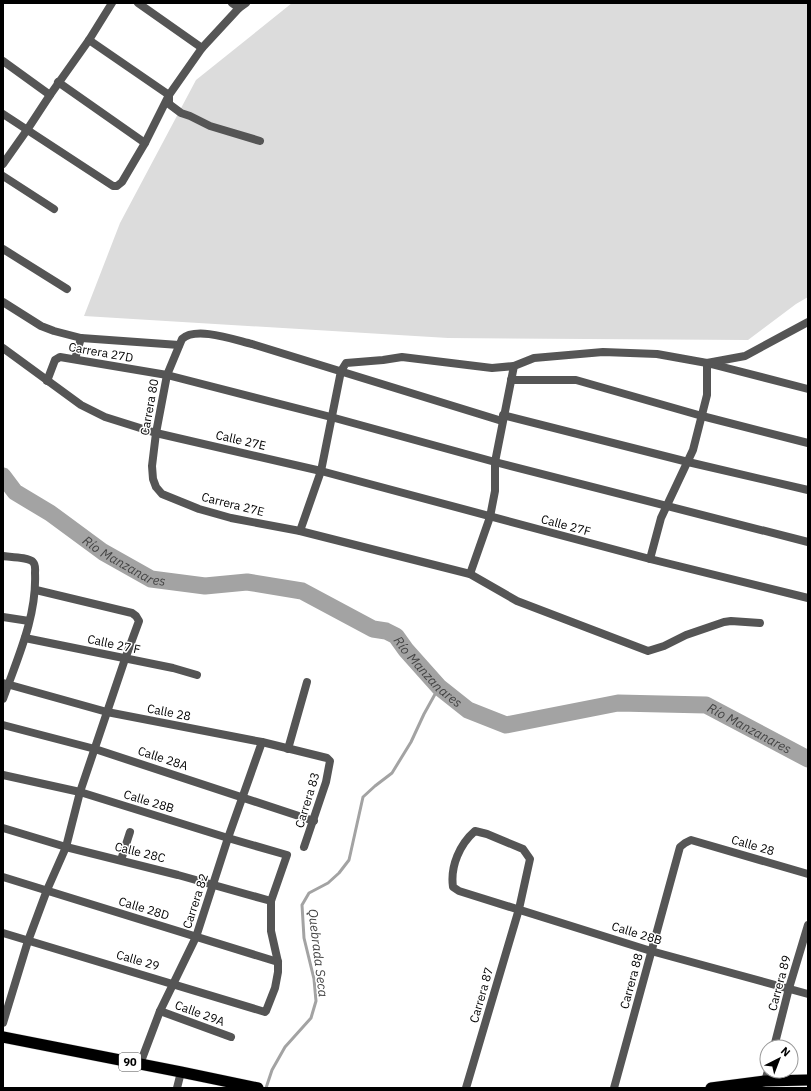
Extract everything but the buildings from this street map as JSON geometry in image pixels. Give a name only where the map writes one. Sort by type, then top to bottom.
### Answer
[{"type":"highway","name":"90","points":[[3,1038],[182,1072],[257,1088]]},
{"type":"highway","points":[[712,1088],[759,1078]]},
{"type":"highway","points":[[798,1079],[808,1080]]},
{"type":"street","points":[[3,164],[112,3]]},
{"type":"street","points":[[138,3],[202,48]]},
{"type":"street","points":[[3,114],[113,186],[117,186],[122,182],[145,143],[169,95],[202,48],[235,6],[246,3]]},
{"type":"street","points":[[88,40],[169,95]]},
{"type":"street","points":[[3,61],[50,95]]},
{"type":"street","points":[[58,82],[145,143]]},
{"type":"street","points":[[169,95],[169,104],[181,114],[190,116],[220,130],[260,141]]},
{"type":"street","points":[[3,176],[54,209]]},
{"type":"street","points":[[3,249],[67,289]]},
{"type":"street","points":[[3,302],[41,326],[81,338],[179,345],[182,339],[186,336],[194,334],[212,335],[252,344],[503,418],[808,490]]},
{"type":"street","points":[[707,363],[745,356],[808,322]]},
{"type":"street","points":[[75,359],[81,338]]},
{"type":"street","name":"Carrera 80","points":[[162,494],[156,488],[153,479],[152,466],[156,432],[167,375],[179,345]]},
{"type":"street","points":[[3,348],[81,405],[105,417],[156,432]]},
{"type":"street","points":[[760,623],[724,622],[686,635],[664,646],[648,651],[517,601],[470,574],[300,531],[320,471],[341,370],[346,363],[402,357],[492,368],[514,366],[534,358],[603,352],[657,354],[707,363],[808,389]]},
{"type":"street","name":"Carrera 27D","points":[[47,381],[57,358],[60,357],[167,375],[331,417],[495,462],[808,542]]},
{"type":"street","points":[[650,559],[661,518],[694,450],[707,395],[707,363]]},
{"type":"street","points":[[470,574],[490,517],[495,491],[495,462],[514,366]]},
{"type":"street","points":[[511,380],[576,380],[702,416],[808,443]]},
{"type":"street","name":"Calle 27E","points":[[156,432],[320,471]]},
{"type":"street","name":"Calle 27F","points":[[320,471],[650,559],[808,598]]},
{"type":"street","name":"Carrera 27E","points":[[162,494],[199,509],[231,518],[300,531]]},
{"type":"street","points":[[3,556],[29,559],[33,561],[35,565],[36,590],[25,638],[6,684],[4,695]]},
{"type":"street","points":[[3,1023],[28,941],[47,890],[66,847],[80,792],[139,621],[132,612],[36,590]]},
{"type":"street","points":[[3,617],[29,621]]},
{"type":"street","name":"Calle 27 F","points":[[25,638],[173,668],[197,675]]},
{"type":"street","points":[[288,749],[306,682]]},
{"type":"street","name":"Calle 28","points":[[6,684],[107,712],[262,742],[327,758],[330,761]]},
{"type":"street","name":"Calle 28A","points":[[3,725],[95,748],[314,821]]},
{"type":"street","name":"Carrera 82","points":[[140,1064],[160,1011],[196,937],[228,838],[262,742]]},
{"type":"street","name":"Carrera 83","points":[[304,847],[326,782],[330,761]]},
{"type":"street","name":"Calle 28B","points":[[3,775],[80,792],[287,855],[270,901]]},
{"type":"street","name":"Calle 28C","points":[[3,828],[66,847],[121,860],[270,901]]},
{"type":"street","name":"Carrera 87","points":[[459,891],[453,887],[452,879],[458,853],[468,838],[475,831],[487,834],[523,849],[530,859],[520,909],[466,1088]]},
{"type":"street","points":[[121,860],[130,832]]},
{"type":"street","name":"Calle 28","points":[[691,840],[808,874]]},
{"type":"street","name":"Carrera 88","points":[[614,1088],[680,847],[691,840]]},
{"type":"street","name":"Calle 28D","points":[[3,877],[278,962]]},
{"type":"street","name":"Calle 28B","points":[[459,891],[651,951],[808,994]]},
{"type":"street","points":[[270,901],[271,931],[278,962]]},
{"type":"street","name":"Carrera 89","points":[[776,1039],[789,988],[808,925]]},
{"type":"street","name":"Calle 29","points":[[3,932],[28,941],[174,983],[263,1012],[266,1011],[275,988],[278,962]]},
{"type":"street","name":"Calle 29A","points":[[160,1011],[231,1037]]},
{"type":"street","points":[[177,1088],[182,1072]]},
{"type":"shaded area","points":[[292,3],[808,3],[808,297],[796,304],[748,340],[448,338],[84,316],[120,223],[196,80]]},
{"type":"waterway","name":"Río Manzanares","points":[[3,476],[15,492],[50,513],[103,552],[151,579],[205,586],[247,582],[302,591],[373,629],[386,631],[396,636],[406,650],[439,687],[468,710],[506,725],[618,703],[706,705],[808,759]]},
{"type":"waterway","name":"Quebrada Seca","points":[[266,1088],[272,1070],[285,1047],[311,1018],[316,1001],[314,979],[304,938],[302,905],[309,893],[328,883],[339,873],[349,860],[363,797],[392,773],[411,742],[439,687]]}]
